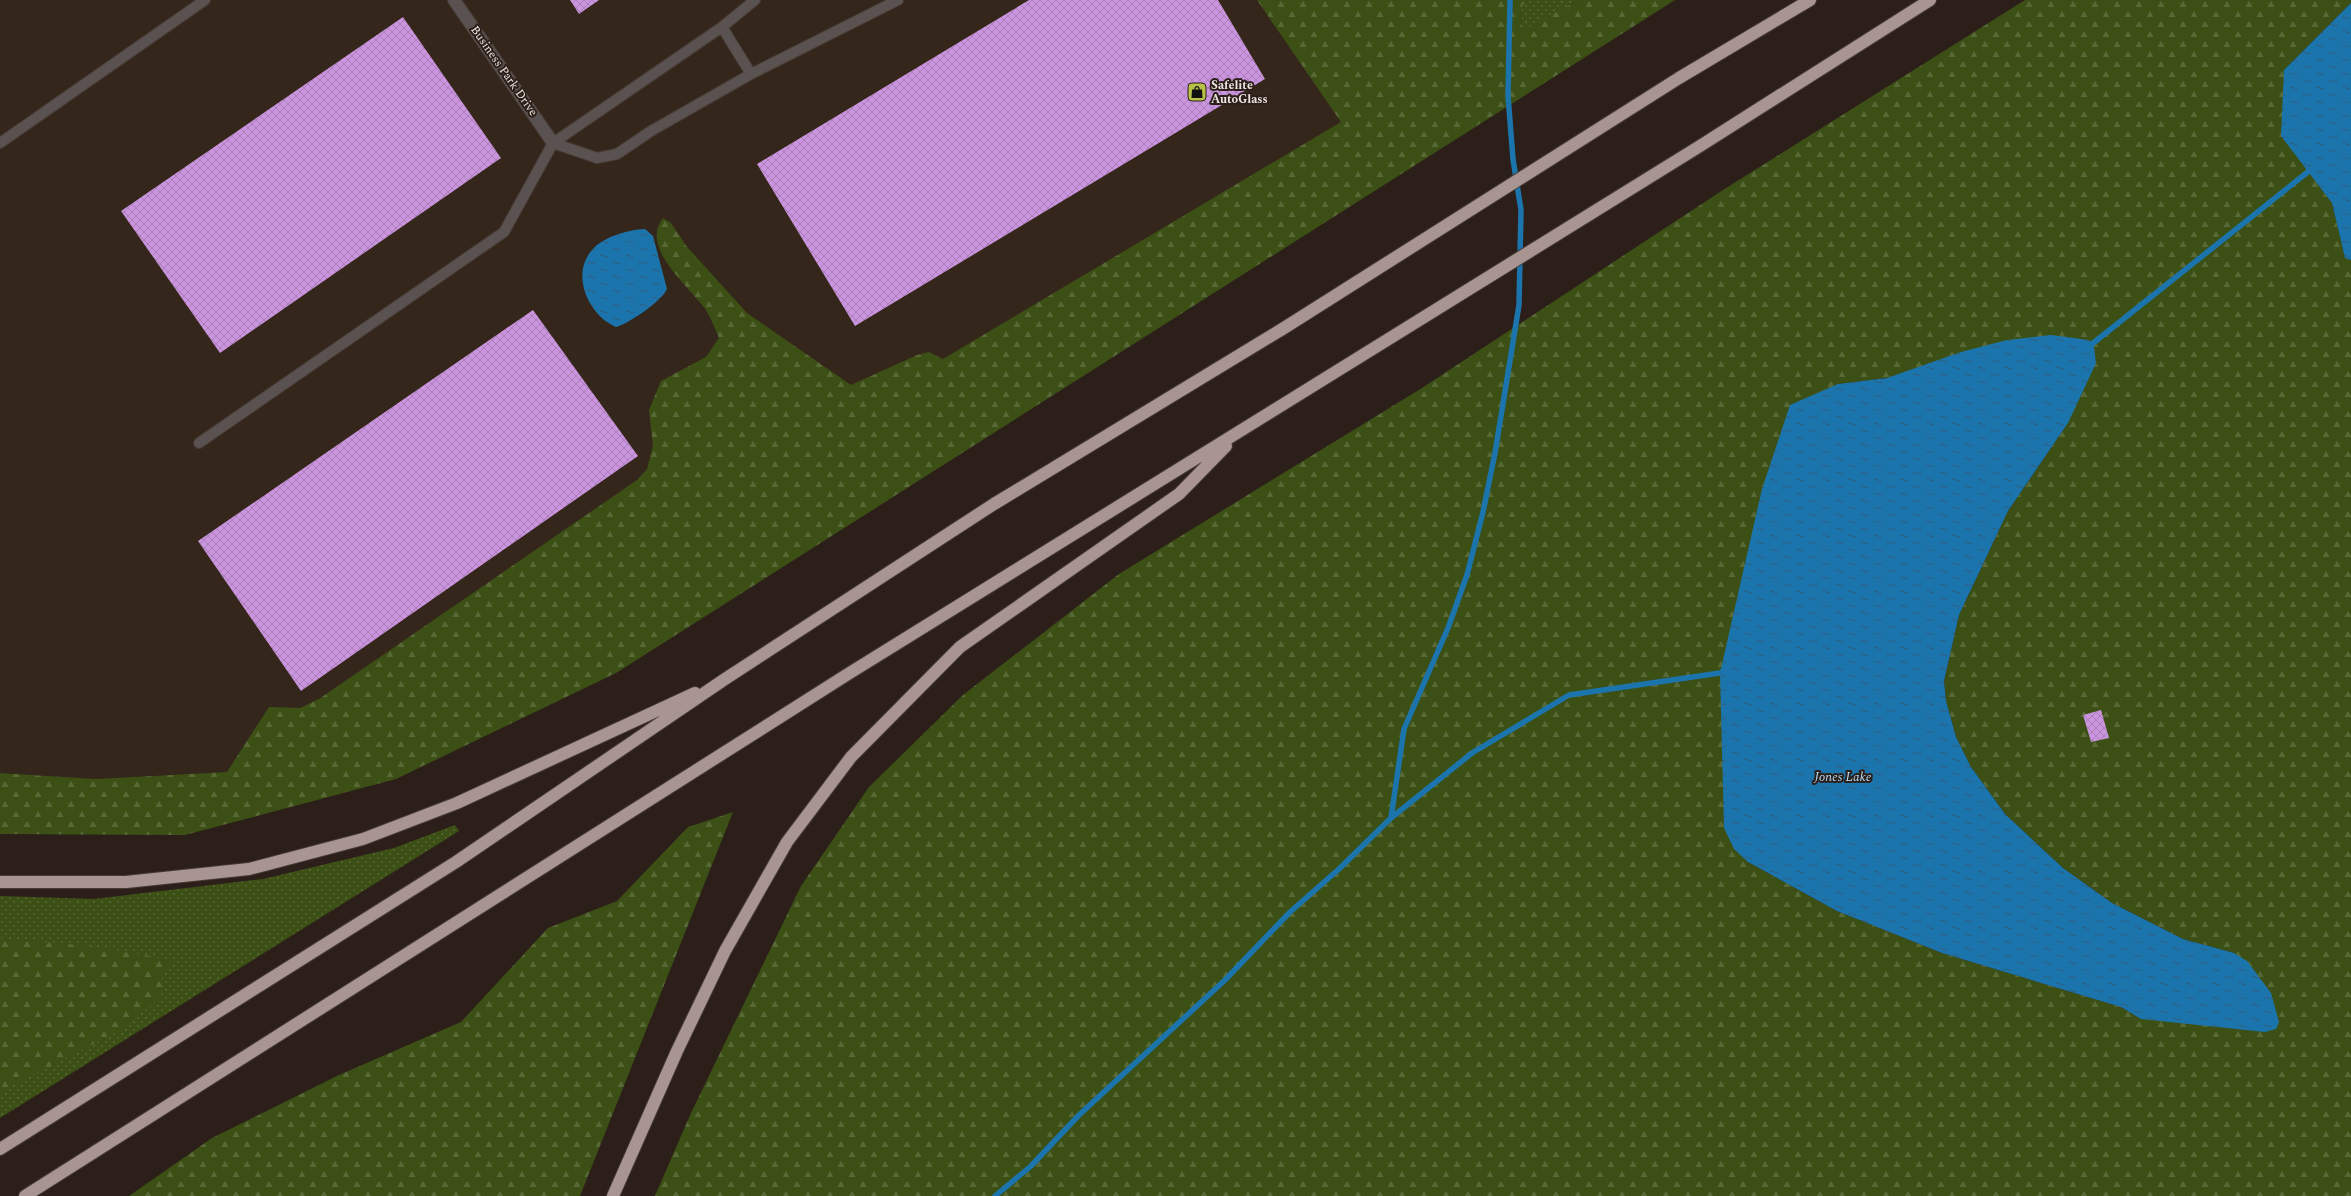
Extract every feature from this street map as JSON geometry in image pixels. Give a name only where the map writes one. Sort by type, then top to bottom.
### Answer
[{"type":"highway","points":[[0,1149],[456,862],[725,679],[994,504],[1284,328],[1679,78],[1810,0]]},
{"type":"highway","points":[[25,1196],[848,674],[1239,433],[1930,0]]},
{"type":"highway","points":[[612,1196],[677,1051],[725,951],[787,842],[851,757],[960,647],[1179,494],[1239,433]]},
{"type":"highway","points":[[0,882],[126,882],[250,869],[362,839],[457,802],[725,679]]},
{"type":"street","name":"Business Park Drive","points":[[454,0],[553,143]]},
{"type":"lane","points":[[0,143],[206,0]]},
{"type":"lane","points":[[199,443],[504,232],[553,143],[722,27],[755,0]]},
{"type":"lane","points":[[553,143],[597,158],[617,154],[651,131],[751,74],[898,0]]},
{"type":"lane","points":[[722,27],[751,74]]},
{"type":"shaded area","points":[[0,0],[1529,0],[1522,6],[1521,32],[227,772],[96,779],[0,773]]},
{"type":"green space","points":[[1257,0],[1529,0],[1522,6],[1521,31],[1579,0],[1675,0],[616,673],[396,779],[185,835],[0,834],[0,773],[96,779],[227,772],[269,707],[300,708],[319,699],[637,480],[647,469],[653,446],[649,410],[661,381],[706,357],[719,338],[706,310],[679,279],[662,254],[657,242],[657,230],[663,218],[671,223],[687,247],[747,313],[851,385],[917,355],[929,352],[943,359],[1341,122]]},
{"type":"green space","points":[[1529,0],[1579,0],[1521,32],[1522,5]]},
{"type":"green space","points":[[2025,0],[2351,0],[2351,3],[2284,70],[2309,171],[2332,203],[2345,257],[2351,260],[2351,1196],[655,1196],[691,1113],[801,886],[869,787],[963,695],[1119,574],[1422,388],[1723,190]],"holes":[[[1887,378],[2068,423],[2008,511],[1959,615],[1944,681],[1946,701],[1956,737],[1971,767],[2005,814],[2063,868],[2112,903],[2183,939],[2234,953],[2141,1019],[2121,1007],[1942,953],[1837,911],[1748,862],[1838,384]]]},
{"type":"green space","points":[[733,812],[580,1196],[129,1196],[212,1138],[339,1075],[461,1022],[548,928],[617,901],[688,827]]},
{"type":"green space","points":[[455,825],[459,831],[0,1118],[0,896],[94,899],[263,879],[394,848]]},
{"type":"green space","points":[[0,938],[89,946],[172,960],[162,977],[161,997],[117,1032],[0,1092]]},
{"type":"water","points":[[2351,3],[2351,260],[2345,258],[2332,203],[2281,136],[2284,70]]},
{"type":"water","points":[[645,229],[653,236],[667,289],[659,300],[652,306],[616,327],[606,322],[598,314],[586,294],[583,282],[583,271],[586,260],[597,245],[610,237],[624,232]]},
{"type":"water","name":"Jones Lake","points":[[2051,335],[2089,340],[2094,347],[2096,363],[2068,423],[2008,511],[1959,615],[1944,681],[1946,701],[1956,737],[1971,767],[2005,814],[2063,868],[2112,903],[2183,939],[2234,953],[2247,961],[2271,993],[2279,1022],[2276,1029],[2265,1032],[2141,1019],[2121,1007],[1942,953],[1837,911],[1748,862],[1734,849],[1724,828],[1720,673],[1762,489],[1790,405],[1838,384],[1887,378],[1961,352],[2007,340]]},
{"type":"building","points":[[570,0],[599,0],[579,14]]},
{"type":"building","points":[[1029,0],[1218,0],[1265,79],[855,326],[757,164]]},
{"type":"building","points":[[403,17],[501,158],[220,353],[121,211]]},
{"type":"building","points":[[533,310],[638,456],[301,691],[198,541]]},
{"type":"building","points":[[2101,710],[2109,738],[2091,742],[2083,715]]},
{"type":"waterway","points":[[1391,818],[1404,729],[1448,628],[1467,575],[1483,512],[1495,453],[1519,305],[1521,210],[1513,159],[1508,96],[1510,0]]},
{"type":"waterway","points":[[2087,348],[2309,171]]},
{"type":"waterway","points":[[995,1196],[1031,1166],[1079,1115],[1225,980],[1290,912],[1339,869],[1391,818],[1472,753],[1569,695],[1720,673],[1725,670]]},
{"type":"place","name":"Safelite AutoGlass","points":[[1197,92]]}]
